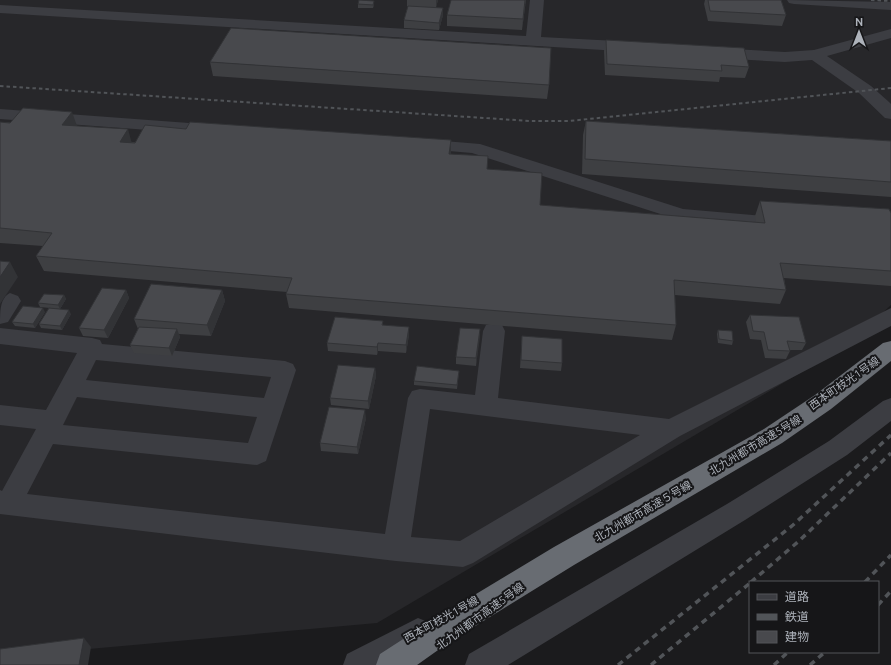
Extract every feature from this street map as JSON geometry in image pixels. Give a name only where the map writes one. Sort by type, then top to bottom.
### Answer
[{"type":"highway","name":"北九州都市高速5号線","points":[[414,665],[478,616],[564,556],[773,436],[823,402],[891,349]]},
{"type":"highway","points":[[391,665],[438,633],[564,556]]},
{"type":"street","points":[[533,40],[537,0]]},
{"type":"street","points":[[794,0],[891,6]]},
{"type":"street","points":[[0,9],[96,16],[651,48]]},
{"type":"street","points":[[699,51],[785,58],[815,55],[891,32]]},
{"type":"street","points":[[815,55],[869,91],[891,114]]},
{"type":"street","points":[[0,114],[229,130]]},
{"type":"street","points":[[403,143],[474,148],[682,214],[806,225]]},
{"type":"street","points":[[0,336],[92,346],[49,427],[4,502],[396,548],[463,554],[671,429],[891,316]]},
{"type":"street","points":[[485,406],[494,331]]},
{"type":"street","name":"西本町枝光1号線","points":[[358,665],[735,458],[847,382],[891,349]]},
{"type":"street","points":[[0,415],[49,427],[257,454],[285,370],[90,351]]},
{"type":"street","points":[[70,387],[272,409]]},
{"type":"street","points":[[396,548],[420,398],[671,429]]},
{"type":"street","points":[[480,665],[736,512],[838,448],[891,408]]},
{"type":"shaded area","points":[[0,0],[891,0],[891,305],[849,344],[377,623],[0,657]]},
{"type":"building","points":[[359,0],[374,1],[373,5],[358,4]]},
{"type":"building","points":[[451,0],[525,0],[523,19],[447,15]]},
{"type":"building","points":[[708,0],[781,0],[786,15],[710,11]]},
{"type":"building","points":[[408,6],[443,8],[439,23],[404,20]]},
{"type":"building","points":[[231,28],[551,48],[549,85],[210,62]]},
{"type":"building","points":[[606,40],[744,48],[749,67],[721,65],[722,71],[607,64]]},
{"type":"building","points":[[23,108],[72,112],[62,125],[128,129],[120,142],[135,143],[145,125],[186,129],[190,122],[451,140],[449,154],[488,156],[487,169],[542,173],[540,205],[765,223],[760,201],[889,209],[891,213],[891,271],[780,263],[786,290],[674,280],[676,325],[286,294],[292,278],[36,256],[52,233],[0,228],[0,122],[10,123]]},
{"type":"building","points":[[586,121],[891,141],[891,182],[585,159]]},
{"type":"building","points":[[0,261],[10,262],[0,277]]},
{"type":"building","points":[[151,284],[222,290],[207,325],[134,319]]},
{"type":"building","points":[[102,288],[126,290],[104,330],[79,328]]},
{"type":"building","points":[[44,294],[64,295],[58,305],[38,303]]},
{"type":"building","points":[[23,306],[43,308],[33,324],[12,322]]},
{"type":"building","points":[[49,308],[69,310],[60,326],[39,324]]},
{"type":"building","points":[[750,315],[799,317],[806,343],[787,341],[790,351],[768,350],[764,332],[753,331]]},
{"type":"building","points":[[335,317],[383,321],[382,325],[409,327],[406,345],[378,343],[377,347],[327,343]]},
{"type":"building","points":[[139,327],[177,329],[169,348],[130,345]]},
{"type":"building","points":[[460,328],[480,329],[476,358],[456,357]]},
{"type":"building","points":[[718,330],[732,331],[733,341],[719,339]]},
{"type":"building","points":[[522,336],[562,339],[562,363],[521,360]]},
{"type":"building","points":[[338,365],[375,368],[368,401],[330,398]]},
{"type":"building","points":[[417,366],[459,371],[457,385],[414,381]]},
{"type":"building","points":[[329,407],[365,410],[357,447],[320,443]]},
{"type":"building","points":[[84,638],[79,665],[0,665],[0,649]]},
{"type":"railway","points":[[871,0],[891,1]]},
{"type":"railway","points":[[0,86],[530,121],[569,121],[891,88]]},
{"type":"railway","points":[[618,665],[793,525],[891,435]]},
{"type":"railway","points":[[752,581],[799,541],[891,453]]},
{"type":"railway","points":[[866,581],[891,555]]},
{"type":"railway","points":[[651,665],[749,584]]},
{"type":"railway","points":[[879,604],[891,591]]},
{"type":"railway","points":[[774,665],[787,653]]},
{"type":"railway","points":[[810,665],[824,653]]}]
